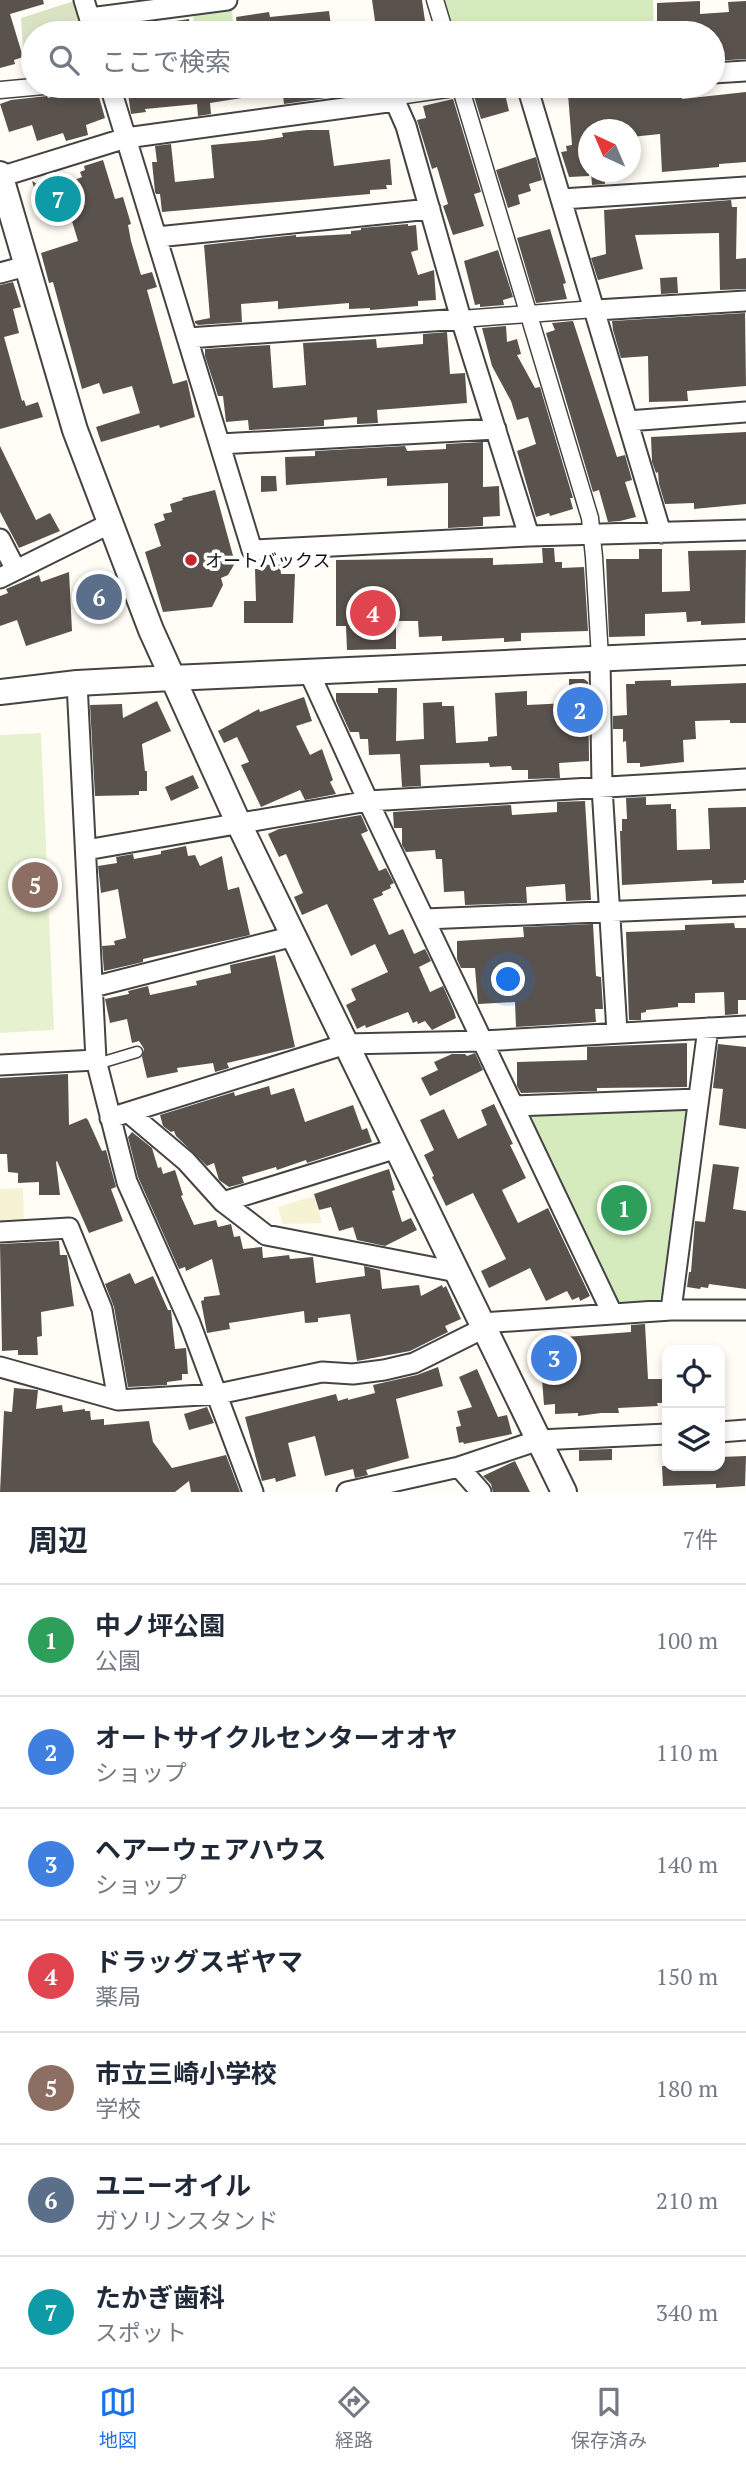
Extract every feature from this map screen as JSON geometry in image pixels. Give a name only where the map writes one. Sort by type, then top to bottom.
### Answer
[{"type":"street","points":[[90,17],[227,0]]},
{"type":"street","points":[[435,0],[441,21]]},
{"type":"street","points":[[725,72],[746,71]]},
{"type":"street","points":[[0,90],[21,88]]},
{"type":"street","points":[[114,98],[252,550],[529,536],[746,530]]},
{"type":"street","points":[[400,98],[395,101],[126,138],[0,176],[75,430],[109,524],[172,678],[238,822],[564,1492]]},
{"type":"street","points":[[464,98],[590,518],[600,659],[602,787],[617,1032]]},
{"type":"street","points":[[531,98],[661,533]]},
{"type":"street","points":[[395,101],[405,126],[461,319],[529,536]]},
{"type":"street","points":[[562,200],[746,187]]},
{"type":"street","points":[[157,237],[430,209]]},
{"type":"street","points":[[0,274],[26,266]]},
{"type":"street","points":[[188,338],[528,313],[746,301]]},
{"type":"street","points":[[628,421],[746,412]]},
{"type":"street","points":[[220,444],[496,429]]},
{"type":"street","points":[[0,539],[8,574],[109,524]]},
{"type":"street","points":[[0,692],[77,683],[746,652]]},
{"type":"street","points":[[309,672],[612,1313]]},
{"type":"street","points":[[77,683],[97,1062],[119,1115],[127,1182],[190,1323],[253,1492]]},
{"type":"street","points":[[86,850],[368,801],[746,779]]},
{"type":"street","points":[[425,919],[746,906]]},
{"type":"street","points":[[93,986],[294,936]]},
{"type":"street","points":[[119,1115],[346,1044],[483,1041],[746,1026]]},
{"type":"street","points":[[671,1310],[708,1028]]},
{"type":"street","points":[[0,1065],[97,1062]]},
{"type":"street","points":[[514,1106],[698,1099]]},
{"type":"street","points":[[119,1115],[186,1161],[223,1202],[266,1235],[457,1272]]},
{"type":"street","points":[[223,1202],[397,1148]]},
{"type":"street","points":[[0,1232],[69,1228],[102,1309],[118,1400]]},
{"type":"street","points":[[0,1367],[118,1400],[218,1394],[323,1372],[354,1374],[414,1363],[483,1325],[612,1313],[746,1310]]},
{"type":"street","points":[[725,1432],[746,1430]]},
{"type":"street","points":[[347,1492],[458,1467],[539,1440],[662,1434]]},
{"type":"street","points":[[458,1467],[481,1492]]},
{"type":"lane","points":[[97,1062],[137,1052]]},
{"type":"shaded area","points":[[23,1188],[24,1221],[0,1223],[0,1189]]},
{"type":"shaded area","points":[[314,1196],[322,1223],[283,1224],[278,1207]]},
{"type":"green space","points":[[443,0],[653,0],[654,21],[449,21]]},
{"type":"green space","points":[[74,1],[80,21],[21,21],[21,18]]},
{"type":"green space","points":[[232,9],[233,21],[193,21],[193,14]]},
{"type":"green space","points":[[41,733],[54,1030],[0,1033],[0,735]]},
{"type":"green space","points":[[682,1105],[689,1113],[664,1295],[657,1302],[619,1302],[615,1300],[530,1120],[538,1110]]},
{"type":"building","points":[[0,0],[43,0],[44,4],[10,14],[21,58],[14,60],[15,64],[0,68]]},
{"type":"building","points":[[372,0],[422,0],[425,21],[375,21]]},
{"type":"building","points":[[700,1],[700,14],[729,12],[728,2],[746,1],[746,59],[725,60],[725,21],[657,21],[657,3]]},
{"type":"building","points":[[329,11],[330,21],[236,21],[236,17],[269,12],[270,17]]},
{"type":"building","points":[[746,92],[746,162],[662,172],[660,134],[641,136],[641,119],[578,119],[578,177],[569,177],[561,152],[567,151],[566,146],[572,145],[568,98],[725,98],[725,94]]},
{"type":"building","points":[[99,98],[105,118],[86,125],[88,135],[66,141],[63,133],[37,141],[32,125],[9,132],[0,104],[11,100]]},
{"type":"building","points":[[129,98],[242,98],[210,103],[211,114],[198,116],[197,104],[145,109],[146,112],[131,114]]},
{"type":"building","points":[[283,98],[326,98],[284,104]]},
{"type":"building","points":[[475,98],[506,98],[509,111],[481,119]]},
{"type":"building","points":[[453,99],[481,192],[474,194],[484,226],[453,235],[443,206],[448,204],[437,167],[432,169],[417,120],[426,118],[423,106]]},
{"type":"building","points":[[329,130],[334,166],[390,159],[392,185],[386,185],[387,189],[370,190],[370,194],[162,212],[160,194],[155,192],[152,162],[157,162],[155,146],[171,144],[175,182],[214,178],[211,145],[264,140],[283,137],[282,133]]},
{"type":"building","points":[[536,157],[542,180],[529,184],[531,191],[518,195],[520,204],[508,208],[496,170]]},
{"type":"building","points":[[103,160],[115,199],[123,197],[141,275],[152,272],[157,287],[147,290],[173,384],[187,380],[195,417],[101,442],[96,427],[140,413],[132,386],[103,394],[99,383],[82,389],[53,282],[49,283],[41,253],[78,241],[68,208],[42,213],[32,181],[44,188],[77,179],[82,177],[80,172],[85,170],[84,166]]},
{"type":"building","points":[[592,182],[605,182],[605,184],[592,185]]},
{"type":"building","points":[[731,200],[732,207],[737,207],[736,259],[746,258],[746,289],[720,290],[719,233],[635,235],[643,269],[598,280],[591,258],[606,254],[604,210]]},
{"type":"building","points":[[416,225],[418,250],[411,252],[418,275],[434,270],[436,300],[418,301],[418,306],[370,310],[349,309],[349,303],[278,309],[278,301],[241,304],[242,322],[195,323],[210,318],[204,245],[296,235],[351,234],[351,231],[361,228]]},
{"type":"building","points":[[550,229],[566,283],[563,284],[567,299],[536,303],[517,238]]},
{"type":"building","points":[[498,250],[513,297],[503,300],[504,305],[480,307],[480,304],[475,305],[464,261]]},
{"type":"building","points":[[677,277],[678,293],[661,294],[660,278]]},
{"type":"building","points":[[13,282],[21,307],[13,309],[19,333],[4,337],[22,401],[24,400],[26,406],[38,402],[43,417],[0,429],[0,285]]},
{"type":"building","points":[[745,313],[746,386],[687,391],[688,401],[649,402],[648,356],[621,358],[612,321]]},
{"type":"building","points":[[573,321],[617,457],[625,455],[632,480],[625,482],[636,517],[608,522],[599,490],[593,492],[546,333],[555,330],[552,323]]},
{"type":"building","points":[[506,326],[507,342],[517,339],[521,354],[517,355],[535,388],[540,387],[573,498],[570,498],[573,509],[550,516],[549,513],[536,517],[517,451],[536,444],[528,417],[517,420],[511,401],[492,366],[482,328]]},
{"type":"building","points":[[447,332],[450,374],[465,373],[467,403],[377,410],[378,423],[357,424],[357,417],[324,420],[324,426],[249,430],[248,420],[226,422],[223,396],[218,396],[205,356],[205,349],[270,345],[273,388],[306,385],[303,343],[376,339],[377,348],[423,344],[423,334]]},
{"type":"building","points":[[746,432],[746,504],[694,509],[694,503],[665,504],[658,472],[656,473],[652,462],[651,437]]},
{"type":"building","points":[[483,442],[483,487],[499,486],[500,516],[483,517],[483,526],[448,528],[448,483],[387,486],[387,478],[286,485],[285,457],[315,456],[315,451],[405,446],[407,451],[446,449],[446,444]]},
{"type":"building","points":[[0,446],[36,520],[50,513],[60,531],[19,548],[0,512]]},
{"type":"building","points":[[261,476],[276,476],[277,491],[261,492]]},
{"type":"building","points":[[215,490],[235,563],[228,575],[221,578],[223,585],[212,607],[163,612],[145,552],[161,546],[154,524],[165,520],[163,514],[172,512],[170,504],[183,500],[182,498]]},
{"type":"building","points":[[542,548],[554,548],[555,562],[562,562],[562,568],[584,567],[588,631],[521,633],[521,641],[504,642],[504,638],[442,641],[442,636],[419,637],[418,621],[396,621],[396,649],[347,650],[346,626],[336,626],[336,560],[493,558],[493,565],[543,563]]},
{"type":"building","points":[[639,549],[662,549],[662,592],[690,591],[688,551],[746,550],[745,623],[701,625],[701,621],[687,622],[686,612],[645,614],[645,636],[609,637],[606,559],[639,559]]},
{"type":"building","points":[[280,564],[281,574],[295,574],[293,623],[244,623],[244,601],[256,601],[255,569],[264,569],[264,565]]},
{"type":"building","points":[[69,572],[72,631],[26,646],[17,620],[0,626],[0,596],[8,593],[6,589],[39,575],[41,582]]},
{"type":"building","points":[[569,679],[584,679],[588,682],[589,761],[559,763],[560,778],[528,779],[528,770],[512,770],[511,766],[490,767],[489,763],[420,765],[421,786],[402,787],[400,754],[369,755],[368,739],[360,739],[359,732],[350,732],[336,701],[336,693],[378,693],[378,688],[397,688],[396,741],[424,739],[423,703],[442,702],[442,706],[454,706],[456,743],[488,741],[488,737],[497,736],[495,693],[527,691],[527,705],[569,703]]},
{"type":"building","points":[[671,680],[671,686],[746,683],[746,723],[730,723],[730,720],[695,721],[696,739],[683,740],[684,762],[640,767],[640,763],[627,763],[623,729],[613,729],[613,716],[627,715],[626,684],[635,684],[635,681]]},
{"type":"building","points":[[304,697],[312,721],[296,726],[310,755],[322,749],[333,780],[330,782],[336,794],[305,800],[300,790],[261,807],[241,765],[249,762],[237,737],[224,743],[218,731],[259,709],[260,712]]},
{"type":"building","points":[[157,701],[171,731],[142,744],[147,771],[147,791],[139,791],[139,795],[95,796],[90,705],[122,704],[123,718]]},
{"type":"building","points":[[193,775],[199,788],[171,801],[165,787]]},
{"type":"building","points":[[646,797],[646,805],[671,804],[671,809],[676,809],[677,850],[710,849],[708,808],[746,807],[744,883],[712,884],[712,880],[622,885],[620,831],[622,819],[627,819],[626,798]]},
{"type":"building","points":[[585,801],[591,900],[566,901],[565,884],[526,887],[527,903],[465,905],[464,891],[444,892],[442,859],[436,859],[435,850],[406,852],[402,845],[402,828],[394,828],[393,812],[511,805],[512,815],[557,812],[557,802]]},
{"type":"building","points":[[361,815],[368,831],[361,834],[379,871],[386,868],[394,883],[390,885],[391,888],[382,892],[383,895],[373,899],[389,935],[403,929],[414,954],[425,949],[431,961],[419,967],[430,992],[443,986],[454,1011],[456,1018],[432,1030],[425,1021],[413,1023],[408,1012],[357,1029],[346,1005],[356,1000],[351,989],[388,972],[375,944],[351,956],[327,904],[302,915],[294,897],[303,893],[286,854],[279,857],[268,834],[279,829]]},
{"type":"building","points":[[186,846],[188,856],[195,855],[200,866],[222,856],[228,890],[239,887],[250,935],[143,959],[143,962],[104,971],[102,946],[115,945],[114,941],[126,938],[118,889],[101,893],[98,866],[117,863],[116,857],[133,854],[134,859]]},
{"type":"building","points":[[734,923],[735,928],[746,928],[746,1000],[738,1000],[738,1014],[725,1015],[724,992],[695,993],[695,1003],[678,1003],[678,1007],[646,1010],[641,1013],[641,1020],[629,1020],[626,932],[685,930],[685,925]]},
{"type":"building","points":[[593,924],[596,976],[601,977],[603,1009],[595,1009],[596,1022],[516,1027],[515,1002],[478,1004],[475,968],[461,968],[457,959],[457,941],[524,937],[523,927]]},
{"type":"building","points":[[275,955],[295,1047],[227,1063],[229,1068],[215,1072],[213,1063],[177,1068],[178,1072],[147,1078],[142,1057],[144,1049],[139,1041],[132,1043],[127,1019],[110,1023],[105,999],[129,994],[128,991],[148,986],[150,995],[197,985],[196,981],[231,973],[230,965]]},
{"type":"building","points":[[687,1043],[687,1087],[597,1088],[597,1091],[521,1093],[517,1086],[517,1062],[587,1060],[587,1047]]},
{"type":"building","points":[[718,1044],[746,1047],[746,1129],[719,1125],[723,1089],[713,1088]]},
{"type":"building","points":[[475,1053],[483,1070],[430,1096],[421,1078],[438,1070],[434,1062],[452,1054],[467,1056]]},
{"type":"building","points":[[68,1074],[69,1125],[86,1118],[102,1151],[106,1150],[116,1187],[111,1189],[123,1221],[89,1233],[57,1161],[60,1195],[39,1195],[39,1182],[18,1183],[18,1173],[8,1172],[7,1154],[0,1154],[0,1078]]},
{"type":"building","points":[[269,1086],[271,1095],[294,1088],[305,1122],[353,1105],[362,1130],[367,1128],[372,1142],[307,1163],[306,1160],[277,1170],[276,1167],[242,1177],[244,1183],[229,1187],[219,1180],[214,1163],[207,1166],[174,1131],[171,1132],[163,1126],[160,1115],[234,1092],[235,1096]]},
{"type":"building","points":[[494,1104],[526,1178],[502,1190],[518,1223],[548,1208],[590,1296],[580,1301],[579,1297],[572,1300],[567,1291],[546,1301],[530,1268],[489,1288],[481,1271],[506,1259],[473,1193],[446,1206],[432,1177],[434,1176],[424,1155],[434,1150],[420,1120],[444,1109],[458,1139],[487,1125],[481,1110]]},
{"type":"building","points":[[132,1132],[152,1148],[158,1168],[161,1167],[163,1174],[175,1170],[183,1195],[181,1196],[194,1225],[216,1220],[218,1227],[231,1224],[234,1237],[240,1236],[243,1249],[262,1247],[263,1258],[289,1255],[290,1259],[313,1257],[316,1283],[365,1276],[364,1266],[380,1270],[382,1289],[419,1285],[421,1296],[442,1285],[443,1288],[446,1286],[461,1319],[445,1326],[448,1332],[410,1351],[357,1361],[350,1314],[318,1318],[318,1322],[305,1323],[304,1311],[229,1323],[230,1329],[207,1333],[201,1301],[204,1297],[220,1295],[212,1259],[186,1271],[185,1267],[179,1269],[138,1177],[128,1137]]},
{"type":"building","points":[[713,1164],[739,1167],[733,1209],[746,1211],[746,1289],[709,1284],[708,1288],[687,1287],[691,1272],[695,1221],[705,1222]]},
{"type":"building","points":[[389,1169],[395,1190],[392,1191],[402,1222],[411,1218],[417,1230],[385,1246],[357,1240],[353,1227],[339,1231],[331,1207],[319,1210],[314,1194]]},
{"type":"building","points":[[59,1241],[60,1255],[67,1255],[74,1306],[41,1312],[42,1336],[37,1337],[38,1355],[18,1355],[18,1350],[2,1351],[0,1244]]},
{"type":"building","points":[[130,1273],[135,1284],[153,1276],[168,1310],[171,1310],[175,1349],[186,1348],[188,1374],[182,1374],[182,1380],[167,1382],[167,1385],[128,1387],[114,1307],[105,1284]]},
{"type":"building","points":[[645,1324],[648,1379],[662,1379],[662,1403],[657,1403],[658,1406],[618,1408],[619,1413],[578,1416],[578,1413],[555,1414],[555,1404],[544,1405],[539,1339],[631,1332],[631,1325]]},
{"type":"building","points":[[438,1367],[443,1386],[396,1399],[409,1458],[366,1470],[368,1475],[355,1478],[353,1469],[325,1476],[315,1436],[288,1443],[296,1476],[276,1482],[275,1478],[262,1481],[245,1417],[336,1394],[338,1401],[348,1400],[375,1393],[373,1385],[417,1375]]},
{"type":"building","points":[[477,1369],[498,1417],[507,1415],[512,1434],[459,1443],[456,1427],[461,1426],[457,1411],[472,1407],[459,1377]]},
{"type":"building","points":[[14,1388],[38,1390],[36,1409],[62,1405],[63,1412],[85,1409],[90,1411],[91,1420],[104,1419],[104,1425],[149,1421],[153,1442],[172,1468],[226,1455],[240,1492],[191,1492],[189,1481],[175,1492],[0,1492],[4,1411],[12,1412]]},
{"type":"building","points":[[207,1407],[214,1423],[189,1430],[184,1414]]},
{"type":"building","points":[[612,1449],[612,1460],[579,1461],[579,1450]]},
{"type":"building","points":[[746,1456],[745,1486],[663,1486],[662,1471],[725,1471],[725,1457]]},
{"type":"building","points":[[515,1461],[530,1492],[493,1492],[491,1484],[483,1476]]},
{"type":"place","name":"たかぎ歯科","points":[[58,199]]},
{"type":"place","name":"オートバックス","points":[[191,560]]},
{"type":"place","name":"ユニーオイル","points":[[99,597]]},
{"type":"place","name":"ドラッグスギヤマ","points":[[373,613]]},
{"type":"place","name":"オートサイクルセンターオオヤ","points":[[580,710]]},
{"type":"place","name":"市立三崎小学校","points":[[35,885]]},
{"type":"place","name":"中ノ坪公園","points":[[624,1208]]},
{"type":"place","name":"ヘアーウェアハウス","points":[[554,1358]]}]
